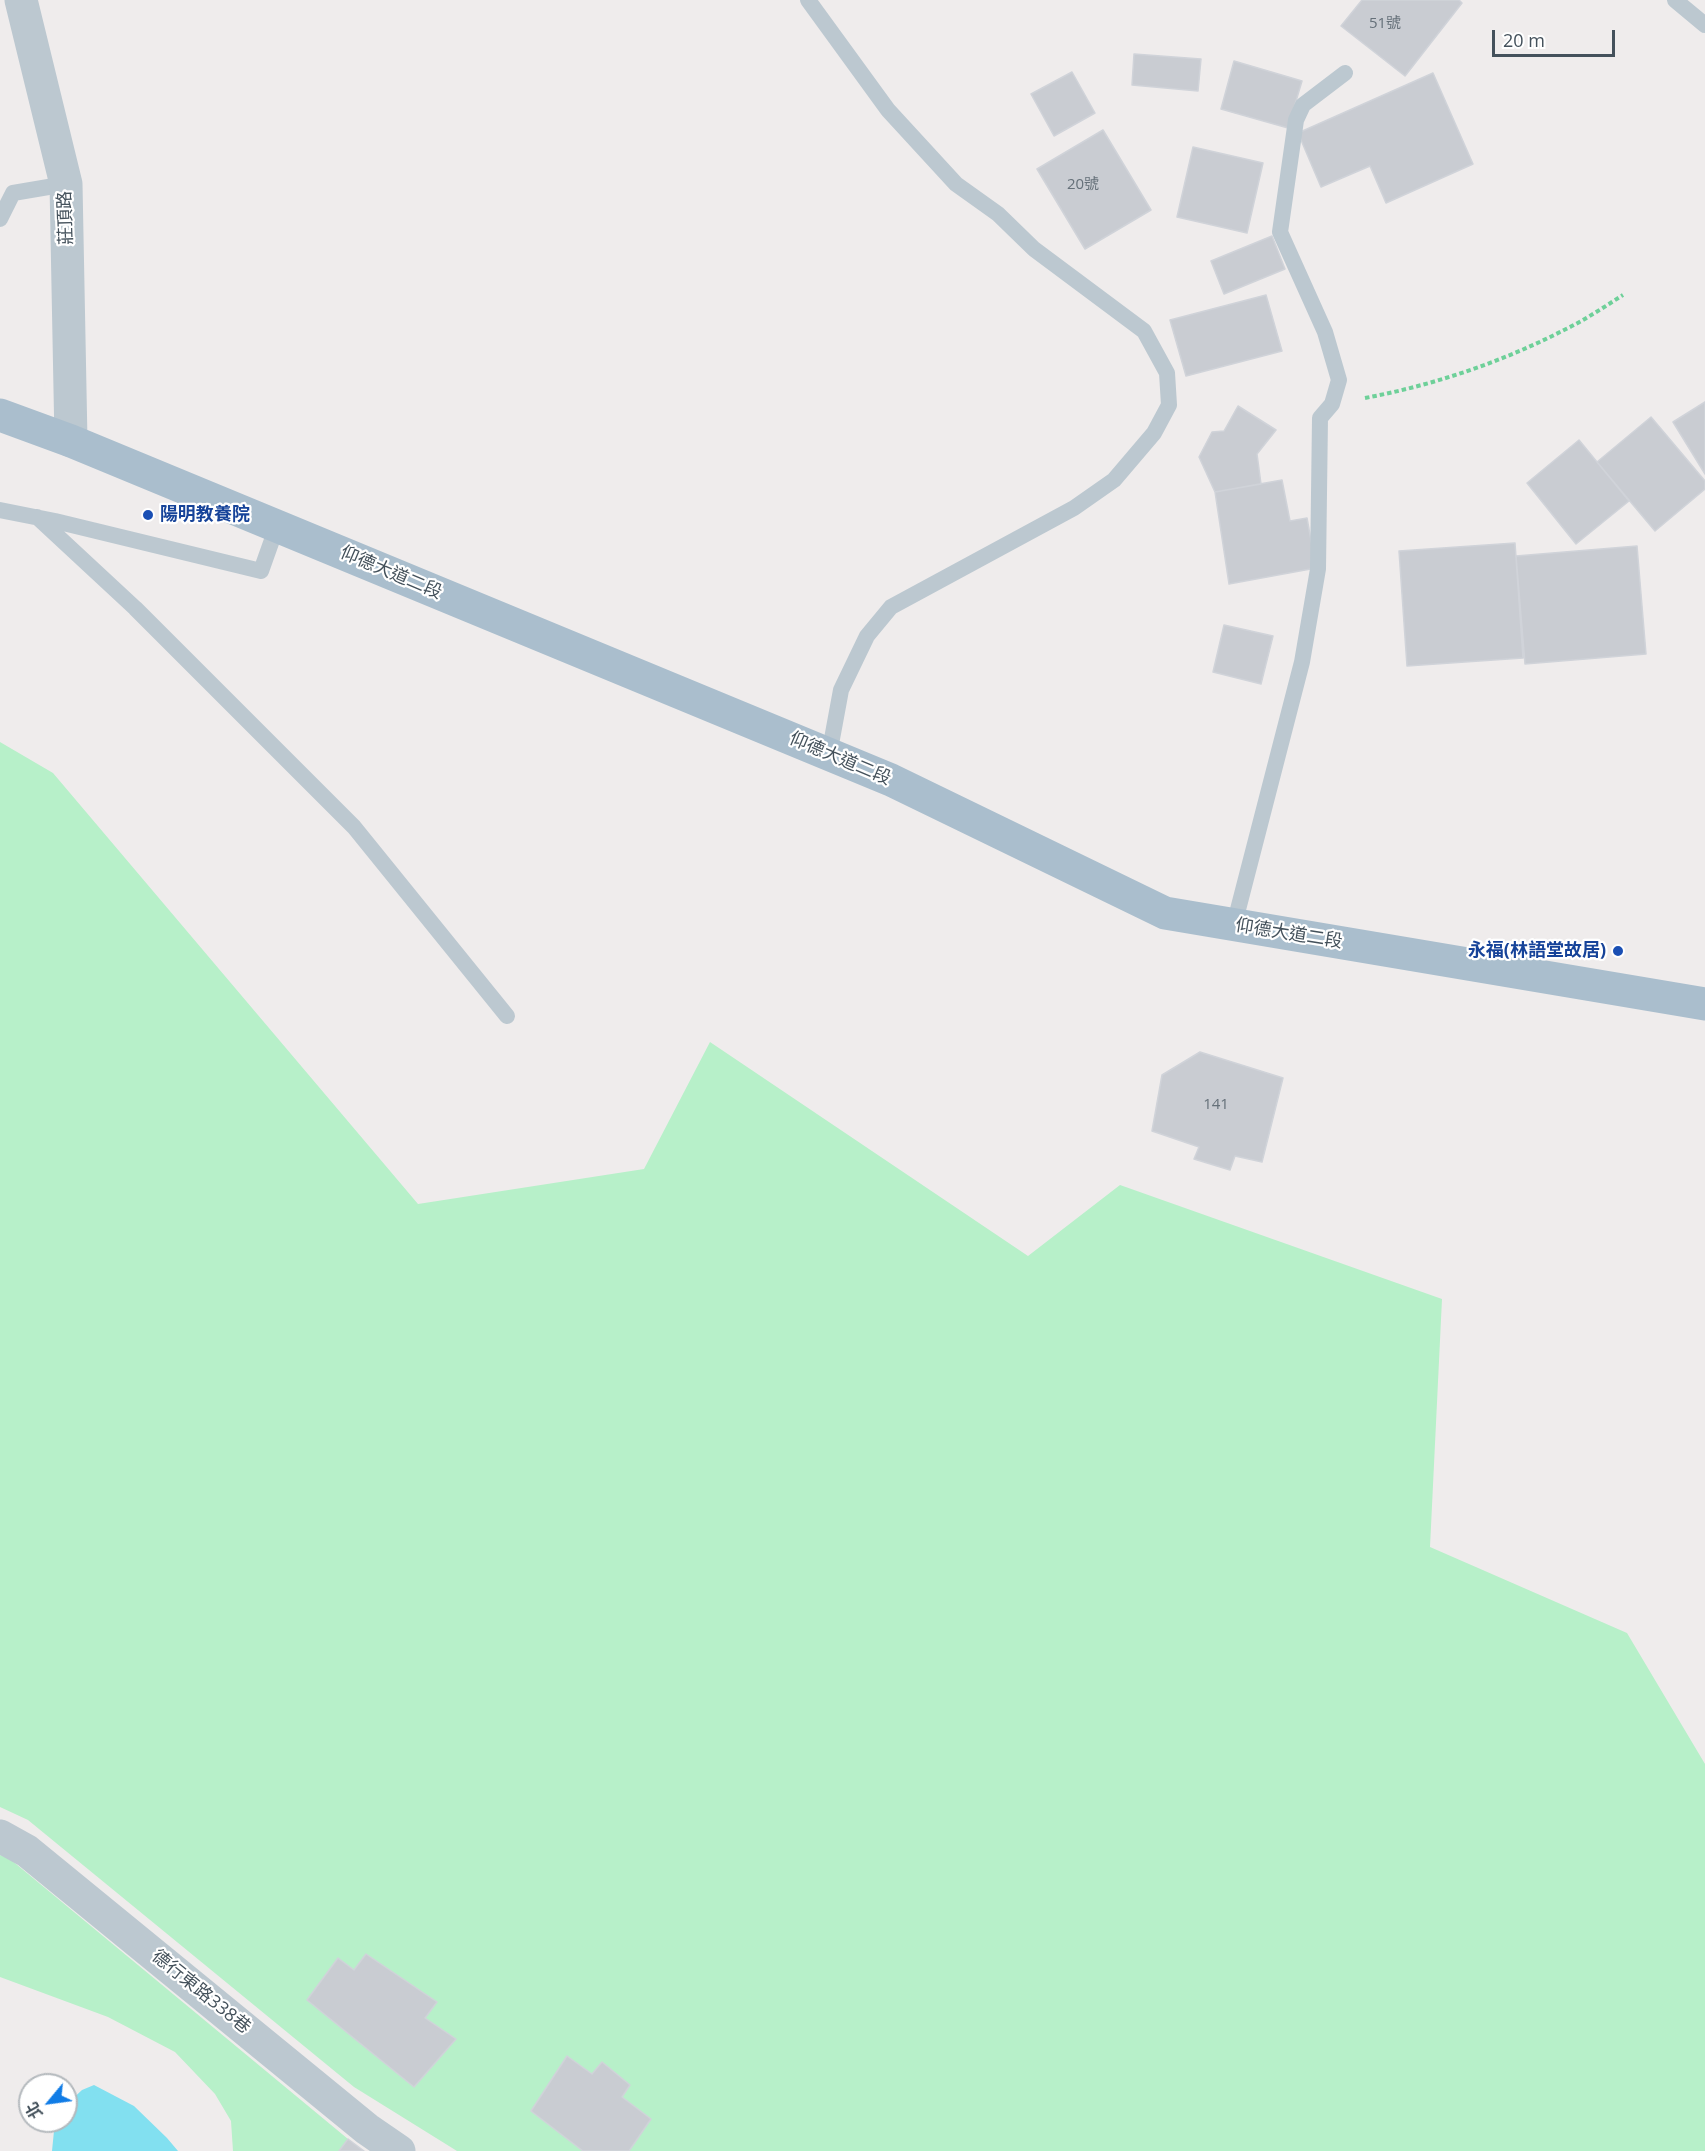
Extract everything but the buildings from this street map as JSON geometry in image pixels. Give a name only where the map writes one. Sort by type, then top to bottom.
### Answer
[{"type":"main road","name":"仰德大道二段","points":[[0,415],[71,441],[891,780],[1165,913],[1705,1004]]},
{"type":"street","name":"莊頂路","points":[[21,0],[66,184],[71,441]]},
{"type":"street","name":"德行東路338巷","points":[[0,1836],[27,1851],[368,2129],[399,2151]]},
{"type":"lane","points":[[808,0],[888,110],[956,184],[998,214],[1034,249],[1144,331],[1167,373],[1169,405],[1154,433],[1114,480],[1074,507],[891,607],[867,636],[841,690],[829,754]]},
{"type":"lane","points":[[1675,0],[1705,25]]},
{"type":"lane","points":[[1234,925],[1302,662],[1318,568],[1320,418],[1332,404],[1339,380],[1325,332],[1280,232],[1296,120],[1303,105],[1345,73]]},
{"type":"lane","points":[[0,219],[13,193],[66,184]]},
{"type":"lane","points":[[0,510],[261,571],[277,526]]},
{"type":"lane","points":[[37,517],[135,608],[354,827],[507,1016]]},
{"type":"path","points":[[1332,404],[1410,389],[1487,364],[1566,330],[1623,295]]},
{"type":"green space","points":[[0,742],[53,773],[418,1204],[644,1169],[710,1042],[1028,1256],[1120,1185],[1442,1299],[1430,1547],[1627,1633],[1705,1764],[1705,2151],[457,2151],[354,2087],[28,1820],[0,1807]]},
{"type":"green space","points":[[0,1855],[10,1859],[348,2139],[339,2151],[233,2151],[231,2121],[215,2094],[175,2052],[108,2017],[0,1977]]},
{"type":"water","points":[[94,2085],[134,2106],[178,2151],[52,2151],[54,2133],[78,2133],[78,2094]]},
{"type":"place","name":"陽明教養院","points":[[148,515]]},
{"type":"place","name":"永福(林語堂故居)","points":[[1618,951]]}]
